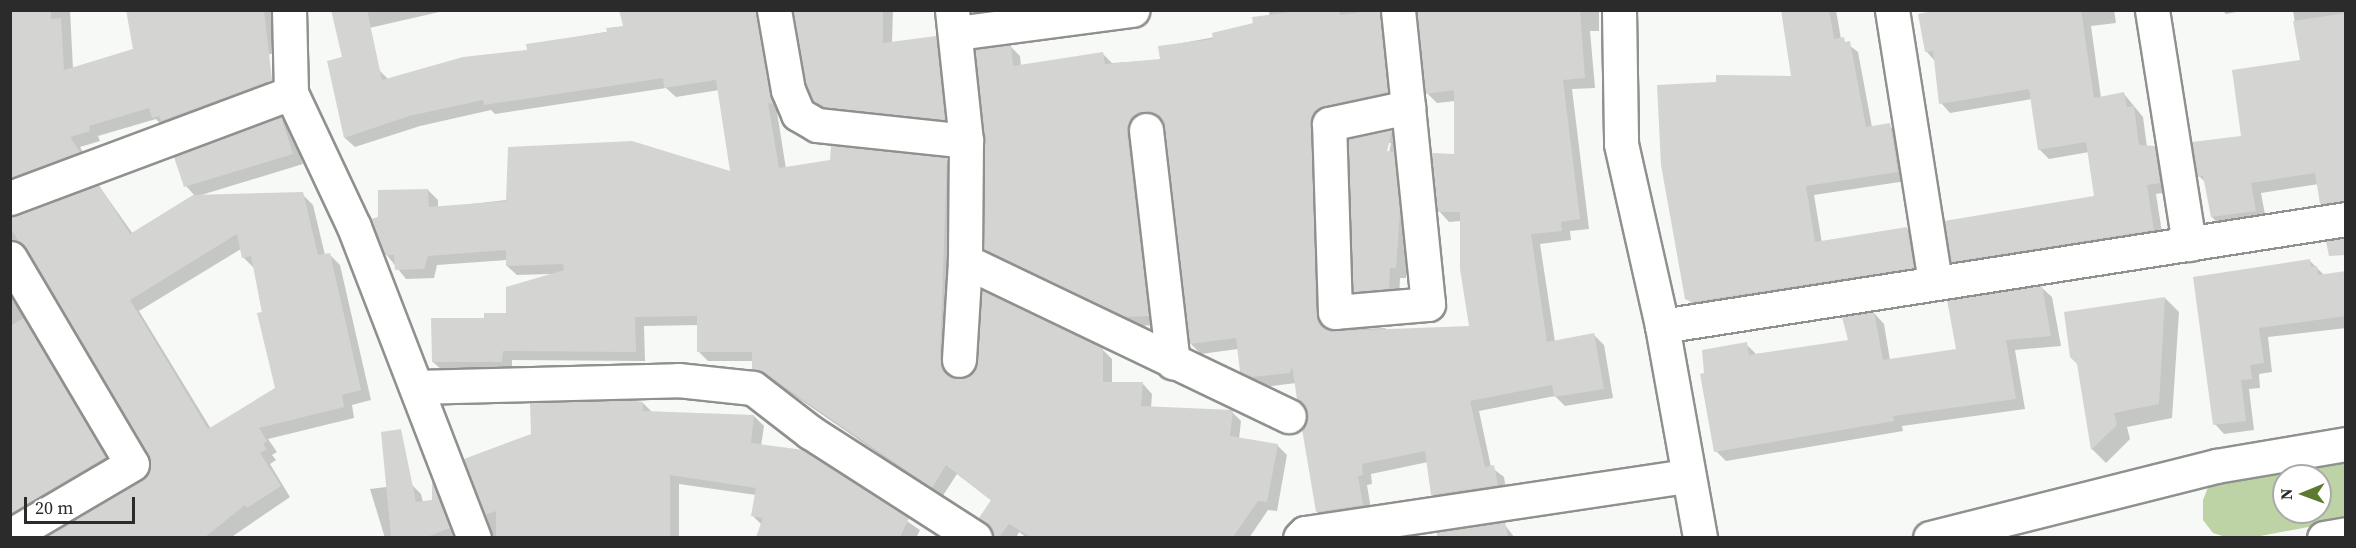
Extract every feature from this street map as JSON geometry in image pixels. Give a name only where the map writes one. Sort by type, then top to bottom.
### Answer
[{"type":"street","points":[[289,10],[291,93],[354,227],[474,537]]},
{"type":"street","points":[[774,10],[788,90],[798,114],[817,124],[966,141]]},
{"type":"street","points":[[959,360],[965,261],[966,141],[955,22],[1132,10]]},
{"type":"street","points":[[1398,10],[1408,107],[1428,304],[1335,312],[1329,124],[1408,107]]},
{"type":"street","points":[[1619,10],[1621,144],[1662,326],[1700,537]]},
{"type":"street","points":[[1892,10],[1935,281]]},
{"type":"street","points":[[2152,10],[2189,244]]},
{"type":"street","points":[[10,198],[291,93]]},
{"type":"street","points":[[1146,130],[1173,362]]},
{"type":"street","points":[[1662,326],[1935,281],[2346,219]]},
{"type":"street","points":[[10,258],[132,464],[10,536]]},
{"type":"street","points":[[965,261],[1289,416]]},
{"type":"street","points":[[416,387],[678,380],[753,388],[810,432],[975,537]]},
{"type":"street","points":[[1930,537],[2216,466],[2346,444]]},
{"type":"street","points":[[1300,537],[1305,533],[1688,476]]},
{"type":"street","points":[[2324,537],[2346,534]]},
{"type":"green space","points":[[2345,456],[2345,520],[2332,522],[2332,464],[2298,464]]},
{"type":"green space","points":[[2272,468],[2272,524],[2324,524],[2255,537],[2229,538],[2213,533],[2203,520],[2203,500],[2209,485],[2227,476]]},
{"type":"building","points":[[10,10],[51,10],[51,19],[61,18],[64,70],[133,49],[126,10],[264,10],[272,80],[161,121],[159,116],[152,118],[149,108],[89,126],[90,131],[70,137],[80,152],[10,178]]},
{"type":"building","points":[[331,10],[367,10],[382,80],[463,57],[527,50],[526,44],[607,32],[606,28],[623,26],[619,10],[756,10],[773,104],[768,103],[779,168],[830,160],[831,145],[947,158],[940,359],[948,375],[958,379],[975,370],[982,290],[1103,348],[1103,382],[1143,382],[1141,406],[1233,410],[1230,436],[1278,444],[1267,502],[1258,501],[1233,537],[1031,537],[1009,524],[999,537],[994,537],[991,529],[979,518],[991,500],[946,465],[932,488],[764,373],[752,369],[752,352],[697,352],[697,316],[635,317],[636,352],[503,351],[502,362],[432,362],[431,318],[484,318],[484,313],[506,313],[506,287],[564,270],[563,264],[506,266],[506,250],[428,256],[424,269],[395,270],[394,255],[385,255],[371,219],[378,217],[378,190],[428,189],[429,207],[506,201],[508,147],[632,141],[730,171],[716,80],[664,88],[663,78],[484,105],[483,100],[409,116],[344,138],[327,61],[342,57]]},
{"type":"building","points":[[793,10],[883,10],[883,43],[936,36],[945,120],[823,107],[813,101],[806,85]]},
{"type":"building","points":[[1307,10],[1339,10],[1340,15],[1380,10],[1388,92],[1325,106],[1312,117],[1316,313],[1320,323],[1337,331],[1469,326],[1460,269],[1460,212],[1438,212],[1432,153],[1454,154],[1454,90],[1426,94],[1417,10],[1580,10],[1585,78],[1563,80],[1580,219],[1561,222],[1562,231],[1531,234],[1547,342],[1594,333],[1604,389],[1554,397],[1552,385],[1470,401],[1485,467],[1494,465],[1498,485],[1431,495],[1425,451],[1362,464],[1363,475],[1358,476],[1363,505],[1316,512],[1302,429],[1308,414],[1297,399],[1292,366],[1290,373],[1252,377],[1240,372],[1236,338],[1190,344],[1165,128],[1154,113],[1135,115],[1127,132],[1149,316],[1125,317],[984,249],[985,141],[975,50],[1011,45],[1013,66],[1103,52],[1105,64],[1160,59],[1158,46],[1213,39],[1212,33],[1253,23],[1252,17]]},
{"type":"building","points":[[1781,10],[1829,10],[1834,39],[1844,37],[1845,42],[1850,41],[1866,127],[1890,123],[1898,172],[1806,186],[1815,242],[1907,227],[1914,268],[1692,302],[1685,299],[1661,165],[1657,85],[1716,82],[1716,75],[1791,76]]},
{"type":"building","points":[[1938,10],[2081,10],[2094,98],[2124,92],[2127,107],[2134,106],[2139,145],[2155,146],[2160,183],[2147,185],[2154,230],[1951,262],[1944,221],[2094,196],[2086,142],[2038,150],[2029,89],[1939,104],[1933,51],[1925,52],[1918,14]]},
{"type":"building","points":[[2346,13],[2346,201],[2320,204],[2315,173],[2251,183],[2256,211],[2211,217],[2203,176],[2197,177],[2192,142],[2241,136],[2232,70],[2300,60],[2293,21]]},
{"type":"building","points":[[281,117],[293,154],[184,187],[174,157]]},
{"type":"building","points":[[1392,131],[1387,151],[1394,152],[1400,213],[1396,268],[1390,268],[1389,289],[1353,292],[1348,139]]},
{"type":"building","points":[[99,185],[130,234],[193,195],[303,192],[318,255],[330,253],[361,390],[342,395],[344,407],[259,428],[267,441],[263,444],[267,449],[260,453],[281,486],[247,508],[245,505],[205,537],[44,537],[142,480],[151,464],[10,227],[10,216]],"holes":[[[237,234],[242,258],[251,256],[262,312],[257,313],[275,388],[208,429],[130,300]]]},
{"type":"building","points":[[2346,238],[2346,255],[2329,256],[2326,241]]},
{"type":"building","points":[[2310,259],[2311,267],[2317,266],[2318,275],[2346,271],[2346,316],[2259,328],[2264,363],[2250,365],[2252,379],[2241,380],[2246,421],[2213,425],[2193,277]]},
{"type":"building","points":[[2042,286],[2051,336],[2006,340],[2016,399],[1893,416],[1894,421],[1714,452],[1700,374],[1704,373],[1702,350],[1747,342],[1749,355],[1848,340],[1842,317],[1874,312],[1883,360],[1956,349],[1947,300]]},
{"type":"building","points":[[2165,297],[2159,404],[2114,413],[2117,425],[2091,450],[2077,364],[2070,357],[2064,312]]},
{"type":"building","points":[[24,318],[106,457],[10,514],[10,326]]},
{"type":"building","points":[[628,400],[643,402],[643,411],[754,415],[751,443],[804,450],[909,518],[900,537],[756,537],[763,518],[751,516],[756,488],[670,475],[670,537],[496,537],[496,511],[485,515],[464,459],[531,434],[530,403]]},
{"type":"building","points":[[401,429],[416,502],[432,500],[432,481],[450,528],[427,537],[391,537],[381,432]]},
{"type":"building","points":[[1505,522],[1508,537],[1437,537],[1437,532]]}]
